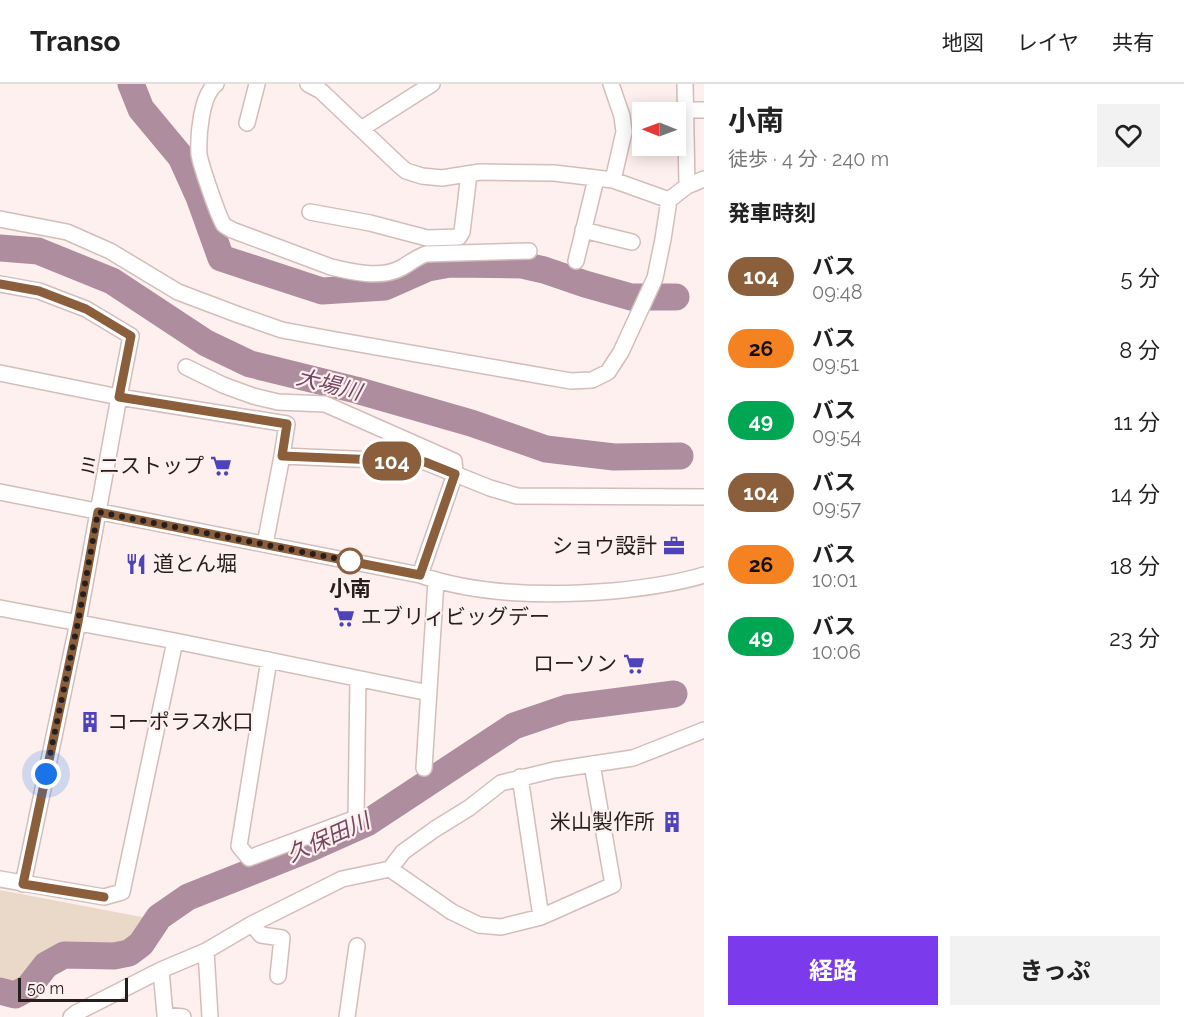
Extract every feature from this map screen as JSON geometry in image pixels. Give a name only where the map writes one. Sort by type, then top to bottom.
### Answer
[{"type":"street","points":[[216,84],[211,88],[202,117],[200,156],[224,225],[232,230],[331,267],[347,271],[375,273],[391,272],[402,268],[426,254],[529,251]]},
{"type":"street","points":[[247,123],[257,84]]},
{"type":"street","points":[[308,84],[321,91],[406,171],[422,176],[442,178],[480,172],[554,173],[613,180],[669,200]]},
{"type":"street","points":[[361,129],[432,84]]},
{"type":"street","points":[[611,84],[624,124],[613,180]]},
{"type":"street","points":[[685,84],[685,102]]},
{"type":"street","points":[[686,110],[704,110]]},
{"type":"street","points":[[686,148],[687,186]]},
{"type":"street","points":[[310,212],[370,223],[427,238],[459,237],[462,232],[469,174]]},
{"type":"street","points":[[576,261],[596,179]]},
{"type":"street","points":[[0,219],[67,232],[110,251],[178,292],[282,330],[571,381],[592,380],[608,372],[621,352],[655,278],[669,200],[687,186],[704,179]]},
{"type":"street","points":[[583,230],[632,242]]},
{"type":"street","points":[[0,284],[39,291],[86,309],[131,336],[78,622],[23,884]]},
{"type":"street","points":[[186,368],[253,396],[278,402],[324,404],[454,461],[455,474],[420,575]]},
{"type":"street","points":[[0,372],[119,397],[287,424],[265,544]]},
{"type":"street","points":[[282,456],[425,462],[490,488],[517,496],[704,497]]},
{"type":"street","points":[[0,492],[489,590],[542,595],[643,588],[704,575]]},
{"type":"street","points":[[424,768],[436,581]]},
{"type":"street","points":[[0,608],[429,693]]},
{"type":"street","points":[[0,879],[104,897],[122,892],[175,641]]},
{"type":"street","points":[[269,660],[239,846],[249,858],[356,818],[358,679]]},
{"type":"street","points":[[71,1017],[161,970],[206,951],[252,924],[342,879],[390,869],[403,852],[469,808],[501,783],[554,770],[633,758],[704,730]]},
{"type":"street","points":[[390,869],[452,912],[479,925],[501,927],[541,916],[612,885],[592,764]]},
{"type":"street","points":[[520,777],[541,916]]},
{"type":"street","points":[[252,924],[261,935],[282,938],[278,976]]},
{"type":"street","points":[[347,1017],[357,946]]},
{"type":"street","points":[[206,951],[210,1017]]},
{"type":"street","points":[[161,970],[165,1015],[183,1017]]},
{"type":"shaded area","points":[[0,890],[152,919],[136,941],[117,949],[88,945],[54,951],[38,960],[23,983],[11,986],[0,982]]},
{"type":"waterway","name":"大場川","points":[[131,84],[141,109],[181,157],[199,197],[221,258],[322,291],[385,287],[428,268],[450,264],[522,265],[631,297],[676,297]]},
{"type":"waterway","name":"大場川","points":[[0,248],[38,251],[112,281],[206,343],[250,364],[356,390],[471,423],[546,449],[614,457],[680,456]]},
{"type":"waterway","name":"久保田川","points":[[0,991],[15,995],[28,988],[46,965],[64,955],[114,956],[129,953],[141,944],[159,917],[188,897],[367,823],[514,726],[567,708],[674,694]]},
{"type":"bus line","name":"104","points":[[0,284],[39,291],[86,309],[131,336],[119,397],[287,424],[282,456],[425,462],[455,474],[420,575],[98,512],[78,622],[23,884],[104,897]]},
{"type":"place","name":"ミニストップ","points":[[221,466]]},
{"type":"place","name":"ショウ設計","points":[[674,546]]},
{"type":"place","name":"小南","points":[[350,561]]},
{"type":"place","name":"道とん堀","points":[[136,564]]},
{"type":"place","name":"エブリィビッグデー","points":[[344,617]]},
{"type":"place","name":"ローソン","points":[[634,664]]},
{"type":"place","name":"コーポラス水口","points":[[90,722]]},
{"type":"place","name":"米山製作所","points":[[672,822]]},
{"type":"route","points":[[46,774],[98,512],[354,562],[350,561]]}]
